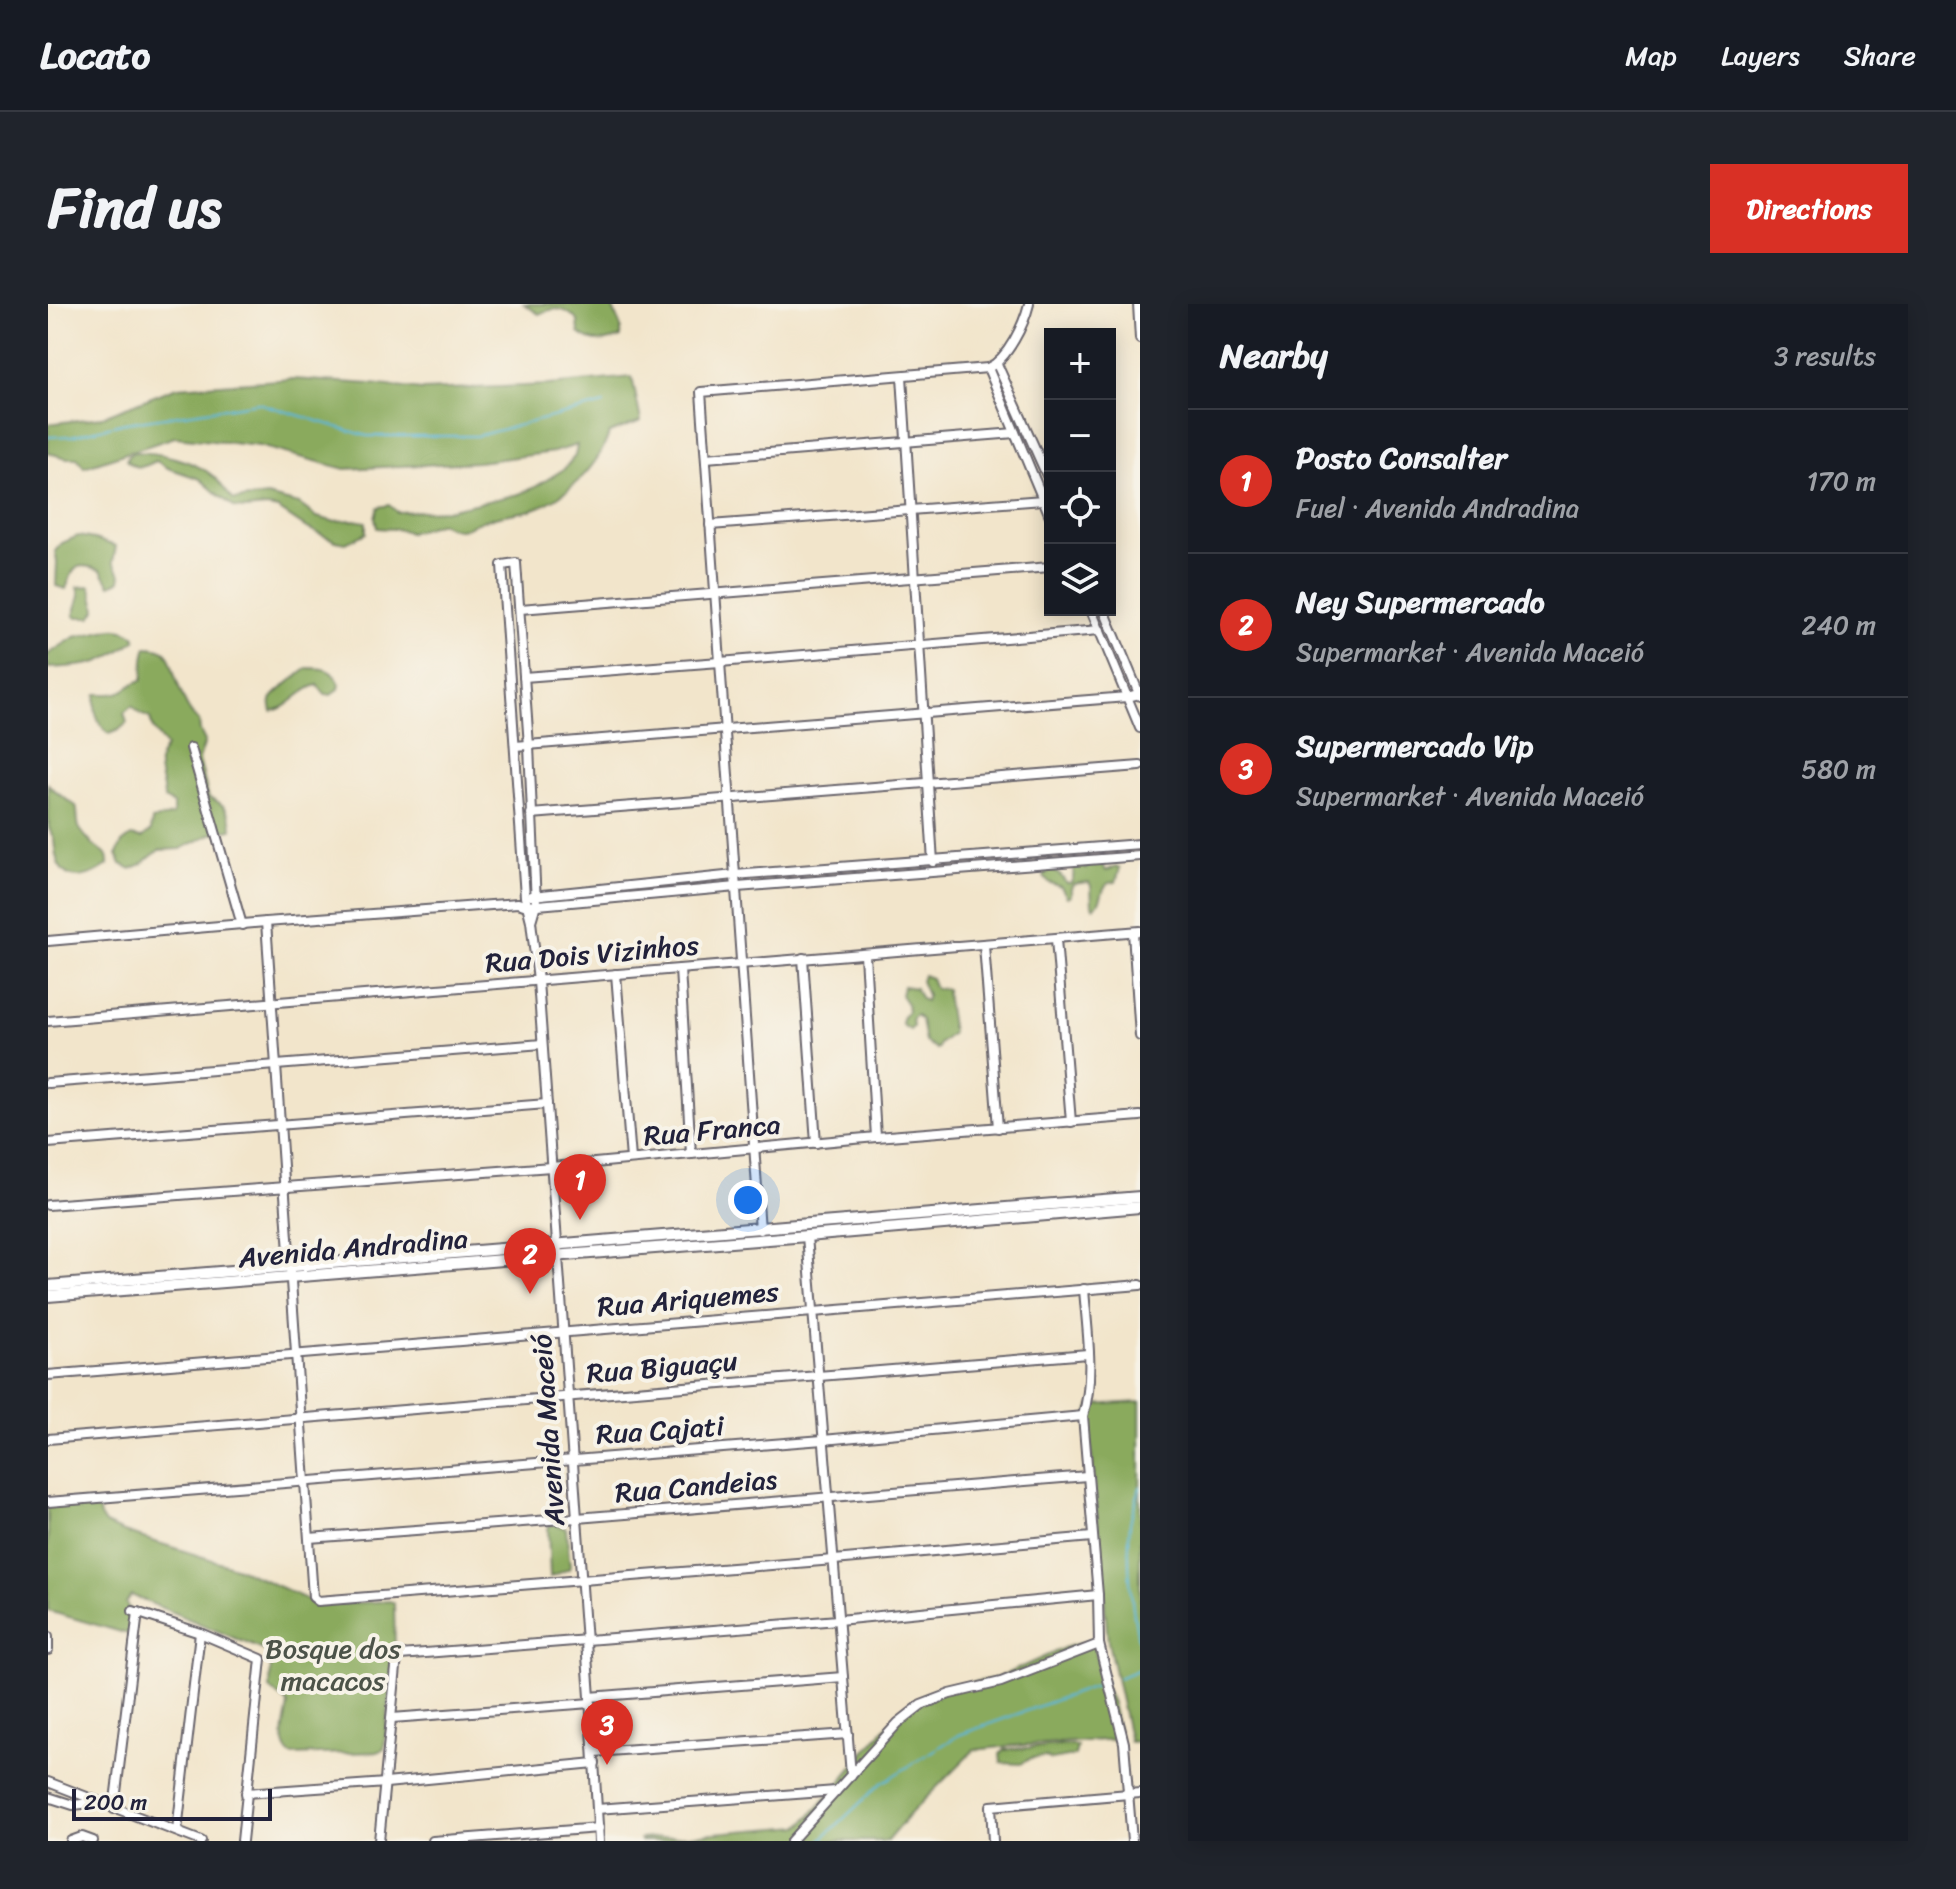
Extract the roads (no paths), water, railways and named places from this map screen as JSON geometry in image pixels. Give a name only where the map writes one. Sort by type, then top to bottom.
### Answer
[{"type":"main road","name":"Avenida Andradina","points":[[48,1286],[807,1236],[1140,1197]]},
{"type":"main road","name":"Avenida Andradina","points":[[558,1250],[760,1227],[1140,1207]]},
{"type":"main road","name":"Avenida Andradina","points":[[48,1296],[291,1271]]},
{"type":"street","points":[[761,1239],[701,392],[992,366],[1009,349],[1026,317],[1029,304]]},
{"type":"street","points":[[1138,304],[1140,339]]},
{"type":"street","points":[[710,525],[1043,500],[992,366]]},
{"type":"street","points":[[992,366],[1045,472]]},
{"type":"street","points":[[902,376],[935,872]]},
{"type":"street","points":[[706,458],[1015,433]]},
{"type":"street","points":[[516,563],[529,746],[531,814],[528,901],[502,565],[516,563]]},
{"type":"street","points":[[520,609],[1044,567]]},
{"type":"street","points":[[1094,616],[1140,728]]},
{"type":"street","points":[[515,746],[1139,696],[1106,616]]},
{"type":"street","points":[[524,677],[1100,630]]},
{"type":"street","points":[[191,748],[242,925]]},
{"type":"street","points":[[531,814],[1140,766]]},
{"type":"street","points":[[528,901],[735,875],[1140,844]]},
{"type":"street","points":[[48,941],[528,901],[1140,856]]},
{"type":"street","name":"Avenida Maceió","points":[[528,901],[538,981],[599,1841]]},
{"type":"street","points":[[266,922],[313,1597],[318,1601],[1092,1537]]},
{"type":"street","points":[[1136,932],[1140,1036]]},
{"type":"street","name":"Rua Dois Vizinhos","points":[[48,1021],[1136,932]]},
{"type":"street","points":[[1056,939],[1071,1122]]},
{"type":"street","points":[[984,945],[998,1128]]},
{"type":"street","points":[[865,955],[876,1137]]},
{"type":"street","points":[[803,958],[816,1143]]},
{"type":"street","points":[[680,969],[691,1154]]},
{"type":"street","points":[[616,974],[631,1159]]},
{"type":"street","points":[[48,1083],[542,1044]]},
{"type":"street","points":[[48,1143],[547,1104]]},
{"type":"street","name":"Rua Franca","points":[[48,1205],[551,1167],[1140,1116]]},
{"type":"street","points":[[807,1236],[851,1775]]},
{"type":"street","name":"Rua Ariquemes","points":[[48,1375],[1140,1285]]},
{"type":"street","points":[[1084,1289],[1090,1385],[1083,1416],[1098,1595],[1099,1644],[1124,1743],[1132,1841]]},
{"type":"street","name":"Rua Biguaçu","points":[[48,1439],[1088,1354]]},
{"type":"street","name":"Rua Cajati","points":[[48,1502],[1083,1416]]},
{"type":"street","name":"Rua Candeias","points":[[309,1538],[1087,1476]]},
{"type":"street","points":[[48,1492],[48,1502]]},
{"type":"street","points":[[379,1841],[397,1657],[400,1655],[838,1620],[1098,1595]]},
{"type":"street","points":[[114,1809],[136,1612],[200,1633],[261,1659],[242,1841]]},
{"type":"street","points":[[177,1831],[200,1633]]},
{"type":"street","points":[[48,1637],[48,1650]]},
{"type":"street","points":[[791,1841],[898,1723],[921,1705],[950,1694],[1001,1682],[1099,1644]]},
{"type":"street","points":[[392,1718],[843,1677]]},
{"type":"street","points":[[594,1752],[848,1734]]},
{"type":"street","points":[[246,1793],[595,1763]]},
{"type":"street","points":[[48,1782],[201,1841]]},
{"type":"street","points":[[597,1809],[836,1791]]},
{"type":"street","points":[[993,1841],[991,1806],[1140,1793]]},
{"type":"street","points":[[48,1797],[73,1805],[101,1802]]},
{"type":"street","points":[[433,1841],[599,1828]]},
{"type":"street","points":[[71,1841],[82,1837],[93,1841]]},
{"type":"waterway","points":[[48,437],[71,436],[125,423],[258,403],[367,436],[476,436],[604,404]]},
{"type":"waterway","points":[[1140,1487],[1130,1524],[1129,1555],[1132,1603],[1140,1649]]},
{"type":"waterway","points":[[1118,1678],[1140,1669]]},
{"type":"waterway","points":[[820,1841],[880,1784],[959,1735],[1106,1682]]},
{"type":"place","name":"Posto Consalter","points":[[580,1220]]},
{"type":"place","name":"Ney Supermercado","points":[[530,1294]]},
{"type":"place","name":"Supermercado Vip","points":[[607,1765]]},
{"type":"park label","name":"Bosque dos macacos","points":[[333,1664]]}]
